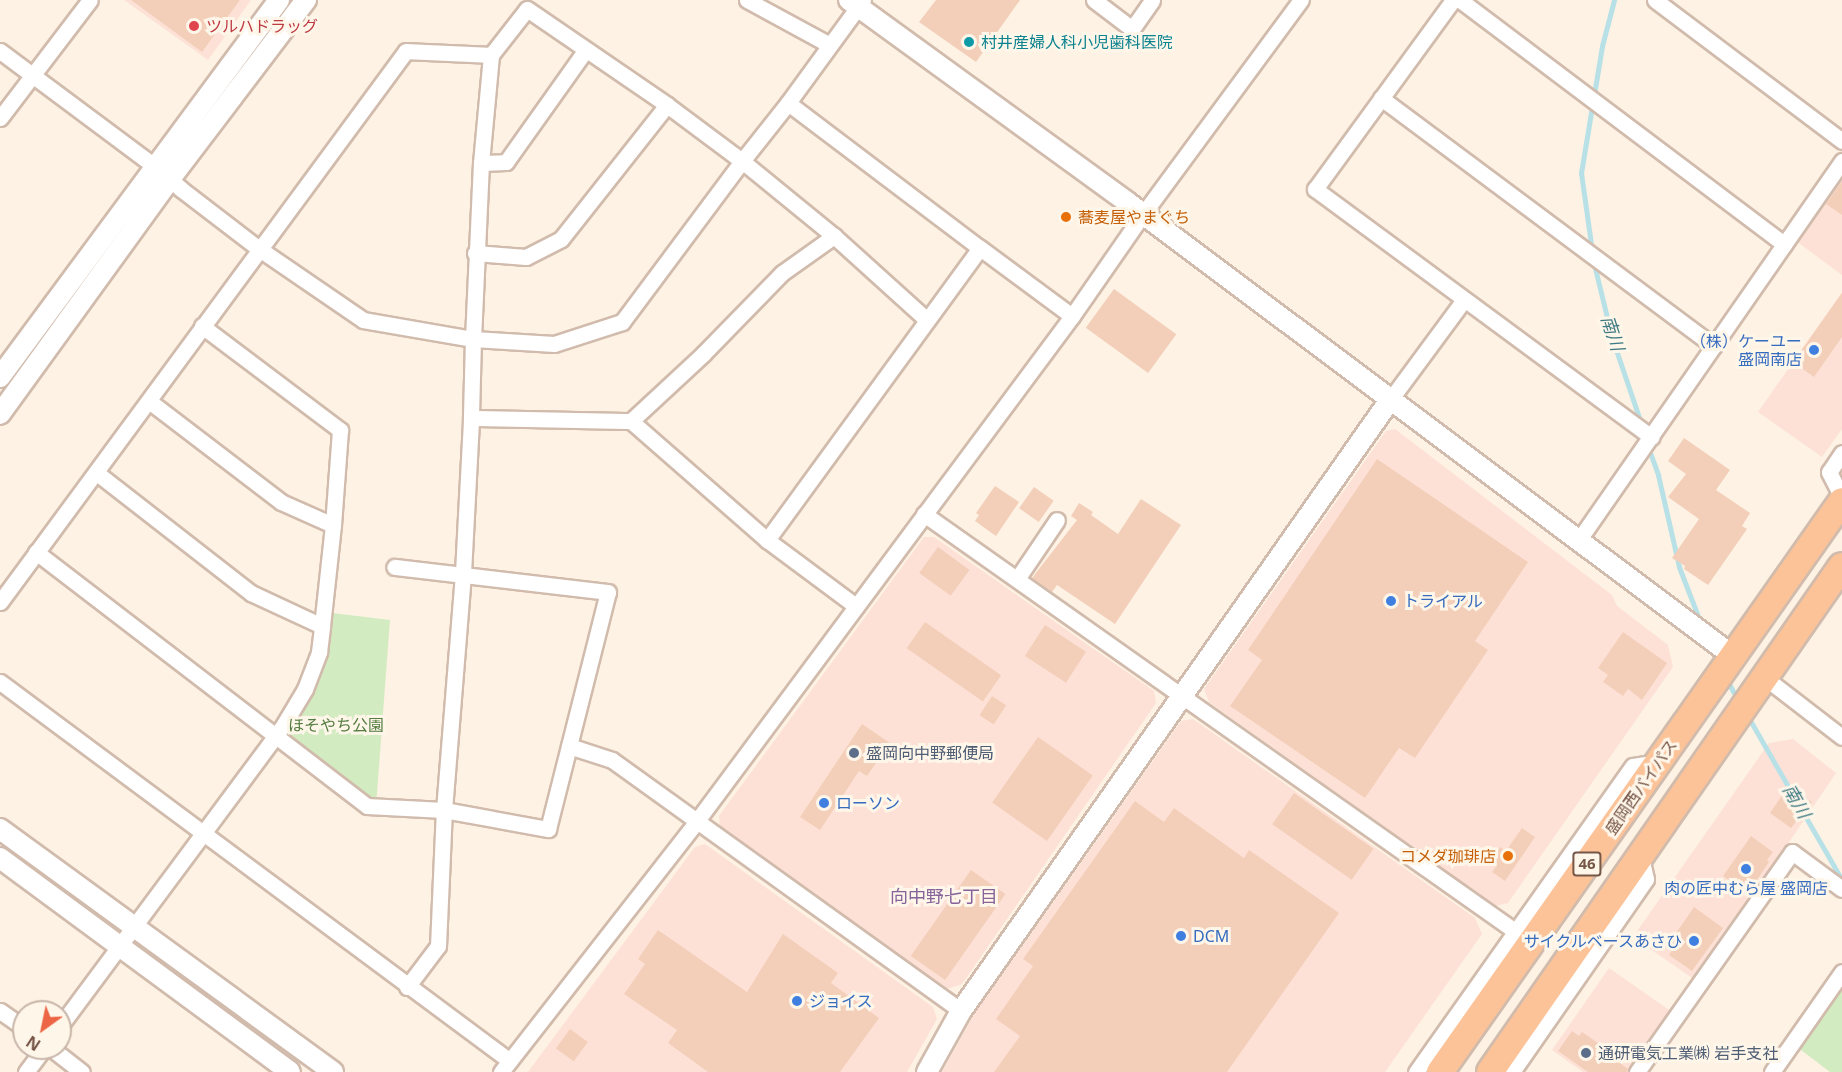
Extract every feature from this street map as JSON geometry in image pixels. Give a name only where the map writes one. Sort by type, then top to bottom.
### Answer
[{"type":"highway","name":"盛岡西バイパス","points":[[1440,1072],[1659,762],[1726,651],[1842,499]]},
{"type":"highway","name":"46","points":[[1490,1072],[1842,566]]},
{"type":"street","points":[[0,118],[90,0]]},
{"type":"street","points":[[0,414],[164,174],[279,0]]},
{"type":"street","points":[[0,377],[306,0]]},
{"type":"street","points":[[747,0],[830,45]]},
{"type":"street","points":[[1094,0],[1132,29],[1152,0]]},
{"type":"street","points":[[0,682],[407,987],[505,1066],[696,822],[1072,316],[1143,214],[1302,0]]},
{"type":"street","points":[[1453,0],[1315,189],[1463,301],[1651,437]]},
{"type":"street","points":[[1460,0],[1784,244]]},
{"type":"street","points":[[1655,0],[1842,141]]},
{"type":"street","points":[[0,51],[258,248],[363,320],[473,339],[554,344],[622,322],[788,103],[830,45],[857,2],[1726,651]]},
{"type":"street","points":[[407,987],[438,946],[444,810],[463,573],[480,163],[491,55],[527,9],[585,51],[667,105],[742,161],[834,236],[927,320]]},
{"type":"street","points":[[0,602],[97,473],[258,248],[406,51],[491,55]]},
{"type":"street","points":[[480,163],[506,162],[585,51]]},
{"type":"street","points":[[1382,98],[1714,346]]},
{"type":"street","points":[[788,103],[1072,316]]},
{"type":"street","points":[[475,253],[526,257],[561,239],[667,105]]},
{"type":"street","points":[[1578,541],[1842,161]]},
{"type":"street","points":[[631,421],[703,354],[782,273],[834,236]]},
{"type":"street","points":[[767,540],[980,248]]},
{"type":"street","points":[[927,1072],[961,1011],[1390,400],[1463,301]]},
{"type":"street","points":[[72,1009],[275,736],[304,689],[319,652],[333,525],[340,430],[202,326]]},
{"type":"street","points":[[148,401],[281,502],[333,525]]},
{"type":"street","points":[[471,418],[631,421],[767,540],[856,606]]},
{"type":"street","points":[[1842,453],[1829,472],[1842,499]]},
{"type":"street","points":[[97,473],[251,593],[322,626]]},
{"type":"street","points":[[924,514],[1515,931]]},
{"type":"street","points":[[1017,579],[1057,520]]},
{"type":"street","points":[[36,552],[367,806],[444,810],[548,829],[608,592],[463,573],[394,567]]},
{"type":"street","points":[[1764,677],[1842,738]]},
{"type":"street","points":[[569,746],[612,760],[961,1011]]},
{"type":"street","points":[[1416,1072],[1633,766],[1659,762]]},
{"type":"street","points":[[0,829],[333,1072]]},
{"type":"street","points":[[1637,1072],[1792,852],[1842,889]]},
{"type":"street","points":[[1512,1072],[1647,879],[1641,856]]},
{"type":"street","points":[[0,858],[290,1072]]},
{"type":"street","points":[[1772,1072],[1842,972]]},
{"type":"street","points":[[66,1060],[82,1072]]},
{"type":"shaded area","name":"ツルハドラッグ","points":[[124,0],[251,0],[208,60]]},
{"type":"shaded area","points":[[1842,175],[1842,275],[1796,241]]},
{"type":"shaded area","points":[[1842,292],[1842,429],[1822,457],[1758,412]]},
{"type":"shaded area","points":[[1395,429],[1612,595],[1617,606],[1668,645],[1673,667],[1508,903],[1495,906],[1209,702],[1204,689],[1386,431]]},
{"type":"shaded area","points":[[924,537],[934,537],[1154,691],[1156,703],[962,984],[947,989],[720,829],[719,816]]},
{"type":"shaded area","points":[[1193,719],[1475,918],[1482,934],[1385,1072],[942,1072],[975,1013],[1181,721]]},
{"type":"shaded area","points":[[1793,739],[1836,773],[1695,980],[1633,937],[1769,743]]},
{"type":"shaded area","points":[[705,844],[933,1007],[937,1019],[907,1072],[528,1072],[695,847]]},
{"type":"shaded area","points":[[1609,968],[1672,1012],[1630,1072],[1583,1072],[1552,1050]]},
{"type":"green space","name":"ほそやち公園","points":[[324,612],[390,620],[376,806],[275,736],[305,689]]},
{"type":"green space","points":[[1842,982],[1842,1072],[1830,1072],[1797,1047]]},
{"type":"building","name":"ツルハドラッグ","points":[[131,0],[240,0],[202,52]]},
{"type":"building","name":"村井産婦人科小児歯科医院","points":[[936,0],[1020,0],[976,62],[919,22]]},
{"type":"building","points":[[1842,181],[1842,215],[1826,204]]},
{"type":"building","points":[[1114,289],[1176,334],[1148,373],[1086,328]]},
{"type":"building","points":[[1842,293],[1842,337],[1814,377],[1793,362]]},
{"type":"building","points":[[1684,438],[1730,470],[1716,490],[1750,513],[1742,526],[1747,529],[1708,585],[1672,558],[1699,519],[1668,497],[1686,474],[1668,461]]},
{"type":"building","name":"トライアル","points":[[1377,459],[1528,562],[1475,641],[1488,650],[1415,758],[1399,748],[1365,798],[1230,706],[1262,660],[1248,650]]},
{"type":"building","points":[[995,486],[1019,502],[996,536],[975,521],[979,515],[976,513]]},
{"type":"building","points":[[1034,487],[1054,501],[1039,522],[1019,508]]},
{"type":"building","points":[[1141,499],[1181,525],[1115,624],[1057,585],[1052,592],[1032,578],[1077,520],[1071,516],[1079,503],[1093,512],[1091,515],[1118,534]]},
{"type":"building","points":[[938,547],[970,570],[951,596],[919,573]]},
{"type":"building","points":[[925,622],[1001,675],[983,702],[907,648]]},
{"type":"building","points":[[1045,625],[1086,652],[1066,683],[1025,656]]},
{"type":"building","points":[[1623,632],[1667,663],[1642,700],[1628,689],[1623,696],[1603,682],[1608,675],[1598,668]]},
{"type":"building","points":[[992,696],[1006,705],[994,725],[979,715]]},
{"type":"building","points":[[862,724],[890,743],[867,776],[859,771],[820,830],[800,817]]},
{"type":"building","points":[[1038,737],[1093,775],[1047,841],[992,803]]},
{"type":"building","points":[[1793,789],[1812,802],[1791,828],[1770,813],[1785,791],[1789,794]]},
{"type":"building","points":[[1294,793],[1373,849],[1352,880],[1272,824]]},
{"type":"building","name":"DCM","points":[[1135,801],[1164,822],[1174,808],[1244,858],[1249,850],[1339,913],[1227,1072],[994,1072],[1020,1036],[996,1019],[1033,966],[1023,959]]},
{"type":"building","name":"コメダ珈琲店","points":[[1522,828],[1535,837],[1505,881],[1492,872],[1497,865],[1491,861],[1500,847],[1506,851]]},
{"type":"building","name":"肉の匠中むら屋 盛岡店","points":[[1751,836],[1773,852],[1753,886],[1750,884],[1744,891],[1723,876]]},
{"type":"building","points":[[971,870],[1005,894],[945,980],[911,956]]},
{"type":"building","name":"サイクルベースあさひ","points":[[1694,907],[1723,928],[1692,971],[1669,955],[1674,947],[1671,945],[1676,937],[1674,936]]},
{"type":"building","name":"ジョイス","points":[[658,930],[747,992],[783,934],[838,973],[831,983],[879,1018],[840,1072],[708,1072],[668,1043],[677,1030],[624,994],[645,964],[638,959]]},
{"type":"building","points":[[570,1029],[588,1042],[574,1061],[556,1048]]},
{"type":"building","name":"通研電気工業㈱ 岩手支社","points":[[1572,1031],[1579,1036],[1582,1032],[1611,1052],[1609,1055],[1628,1069],[1627,1072],[1588,1072],[1558,1051]]},
{"type":"waterway","name":"南川","points":[[1592,251],[1581,173],[1602,46],[1614,0]]},
{"type":"waterway","name":"南川","points":[[1593,260],[1612,338],[1641,423]]},
{"type":"waterway","name":"南川","points":[[1648,447],[1658,475],[1679,567],[1701,624]]},
{"type":"waterway","name":"南川","points":[[1729,684],[1734,693]]},
{"type":"waterway","name":"南川","points":[[1751,722],[1793,795]]},
{"type":"waterway","name":"南川","points":[[1801,809],[1842,880]]},
{"type":"place","name":"ツルハドラッグ","points":[[194,26]]},
{"type":"place","name":"村井産婦人科小児歯科医院","points":[[969,42]]},
{"type":"place","name":"蕎麦屋やまぐち","points":[[1066,217]]},
{"type":"place","name":"（株）ケーユー 盛岡南店","points":[[1814,350]]},
{"type":"place","name":"トライアル","points":[[1391,601]]},
{"type":"place","name":"盛岡向中野郵便局","points":[[854,753]]},
{"type":"place","name":"ローソン","points":[[824,803]]},
{"type":"place","name":"コメダ珈琲店","points":[[1508,856]]},
{"type":"place","name":"肉の匠中むら屋 盛岡店","points":[[1746,869]]},
{"type":"place","name":"DCM","points":[[1181,936]]},
{"type":"place","name":"サイクルベースあさひ","points":[[1694,941]]},
{"type":"place","name":"ジョイス","points":[[797,1001]]},
{"type":"place","name":"通研電気工業㈱ 岩手支社","points":[[1586,1053]]},
{"type":"district","name":"向中野七丁目","points":[[944,896]]}]
